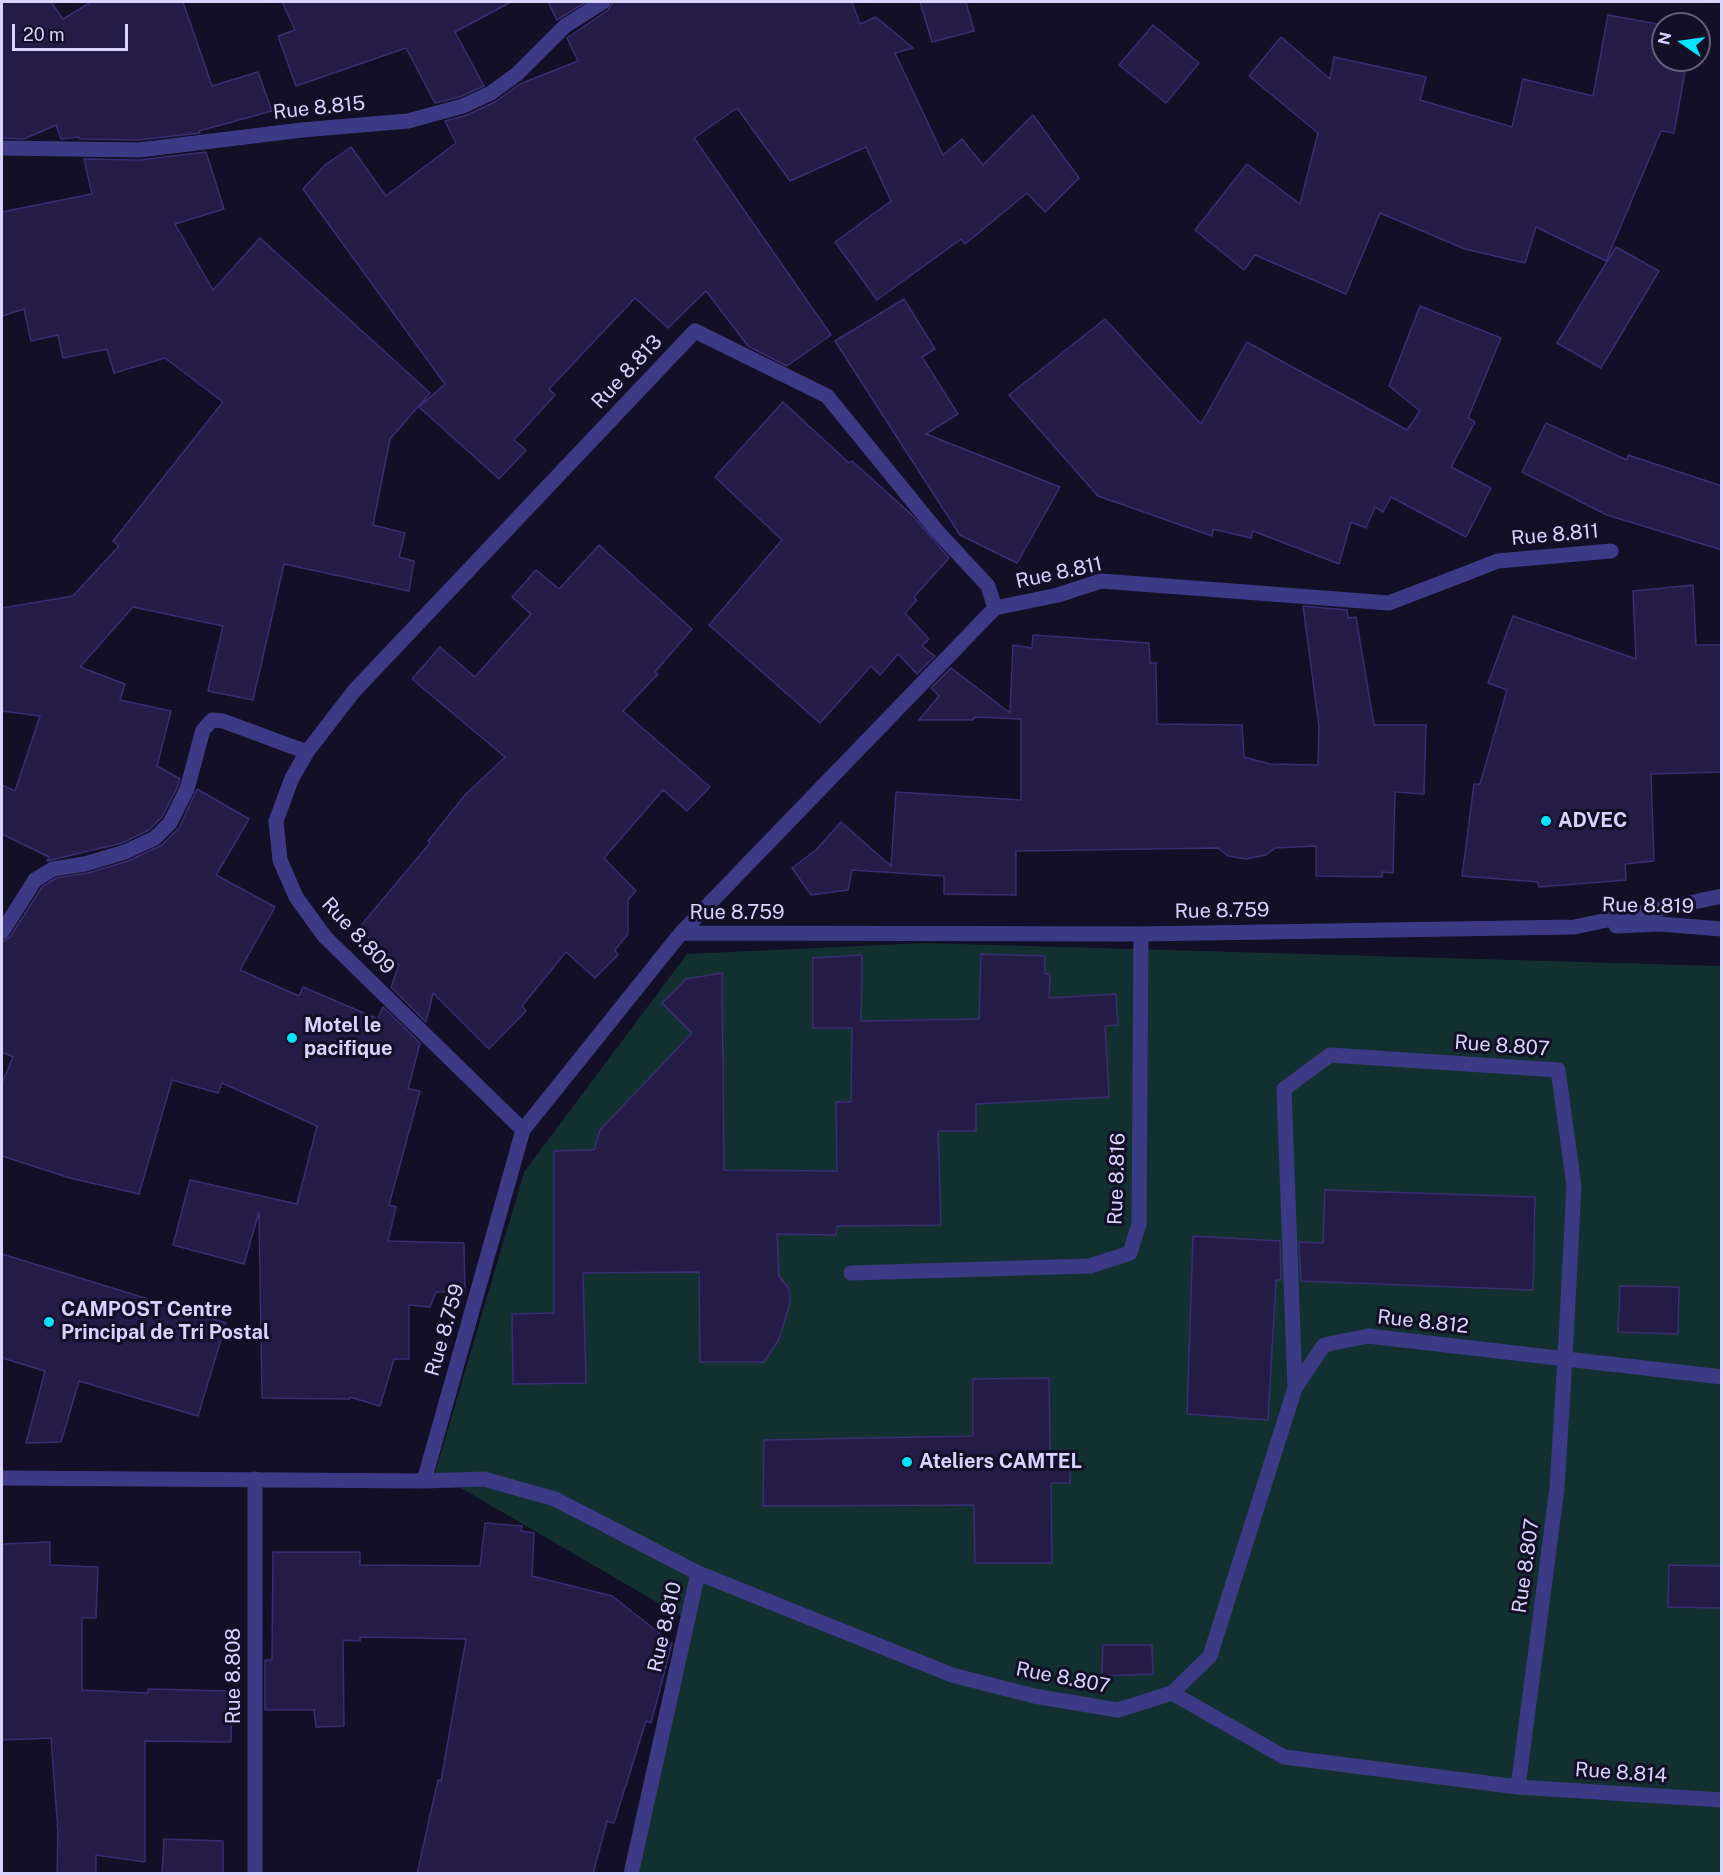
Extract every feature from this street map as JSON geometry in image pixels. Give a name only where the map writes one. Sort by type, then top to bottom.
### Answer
[{"type":"street","name":"Rue 8.815","points":[[2,148],[139,150],[302,130],[408,121],[463,106],[491,93],[517,74],[565,26],[603,2]]},
{"type":"street","name":"Rue 8.813","points":[[307,752],[354,691],[695,331],[827,396],[937,531],[988,586],[995,608]]},
{"type":"street","name":"Rue 8.811","points":[[681,933],[995,608],[1058,595],[1101,581],[1389,603],[1498,561],[1611,551]]},
{"type":"street","points":[[2,932],[35,880],[53,869],[85,864],[125,852],[154,838],[170,823],[187,789],[203,730],[212,720],[223,721],[307,752]]},
{"type":"street","name":"Rue 8.809","points":[[307,752],[292,778],[276,820],[280,860],[296,897],[325,937],[523,1130]]},
{"type":"street","name":"Rue 8.759","points":[[424,1481],[523,1130],[681,933],[1141,934],[1574,927],[1722,896]]},
{"type":"street","name":"Rue 8.819","points":[[1574,927],[1660,924],[1722,929]]},
{"type":"street","name":"Rue 8.816","points":[[851,1273],[1090,1266],[1130,1253],[1140,1224],[1141,934]]},
{"type":"street","name":"Rue 8.807","points":[[1295,1388],[1284,1089],[1329,1055],[1558,1070],[1574,1186],[1565,1358],[1557,1488],[1518,1787]]},
{"type":"street","name":"Rue 8.812","points":[[1172,1693],[1210,1656],[1295,1388],[1324,1346],[1368,1336],[1722,1377]]},
{"type":"street","points":[[2,1478],[424,1481]]},
{"type":"street","name":"Rue 8.808","points":[[255,1479],[255,1874]]},
{"type":"street","name":"Rue 8.810","points":[[424,1481],[484,1479],[555,1499],[699,1573],[632,1874]]},
{"type":"street","name":"Rue 8.807","points":[[699,1573],[952,1675],[1003,1688],[1118,1710],[1172,1693]]},
{"type":"street","points":[[1172,1693],[1284,1757],[1518,1787]]},
{"type":"street","name":"Rue 8.814","points":[[1518,1787],[1722,1800]]},
{"type":"green space","points":[[924,943],[1721,966],[1721,1873],[624,1873],[691,1622],[435,1473],[524,1172],[687,954]]},
{"type":"building","points":[[2,2],[51,2],[63,19],[91,2],[183,2],[212,86],[258,72],[272,111],[199,131],[200,133],[138,140],[80,139],[79,137],[61,139],[56,125],[24,139],[2,138]]},
{"type":"building","points":[[282,2],[511,2],[455,32],[484,86],[460,97],[435,103],[406,48],[296,86],[278,36],[295,30]]},
{"type":"building","points":[[548,2],[586,2],[557,20]]},
{"type":"building","points":[[613,2],[852,2],[860,24],[876,17],[913,48],[895,53],[943,155],[962,139],[983,165],[1033,115],[1079,178],[1045,212],[1027,193],[965,244],[961,239],[877,300],[835,242],[891,201],[866,147],[790,181],[737,108],[694,138],[831,335],[787,366],[748,346],[706,291],[668,328],[635,298],[549,389],[555,395],[514,440],[526,450],[499,479],[419,407],[445,384],[303,189],[325,165],[351,147],[386,196],[456,143],[445,121],[467,115],[495,102],[520,84],[578,61],[567,38],[608,10]]},
{"type":"building","points":[[920,2],[966,2],[974,31],[932,42]]},
{"type":"building","points":[[1608,15],[1651,23],[1651,72],[1685,72],[1674,133],[1661,131],[1606,261],[1536,227],[1525,263],[1465,249],[1380,213],[1346,294],[1255,255],[1244,270],[1195,230],[1247,164],[1300,204],[1318,133],[1249,76],[1281,37],[1330,79],[1334,57],[1426,77],[1420,100],[1512,127],[1523,79],[1593,96]]},
{"type":"building","points":[[1153,25],[1199,63],[1166,103],[1119,65]]},
{"type":"building","points":[[206,152],[224,209],[175,224],[213,290],[260,238],[430,393],[390,439],[373,525],[405,533],[399,557],[414,561],[409,591],[284,564],[253,700],[208,691],[223,626],[133,607],[80,667],[125,684],[120,700],[171,711],[157,766],[180,779],[178,786],[162,817],[149,830],[122,843],[47,861],[49,857],[2,834],[2,785],[15,791],[40,716],[2,711],[2,608],[73,596],[119,546],[113,541],[223,402],[165,358],[114,373],[107,349],[63,358],[58,335],[31,341],[24,309],[2,316],[2,212],[92,194],[84,159],[140,160]]},
{"type":"building","points":[[1616,247],[1659,271],[1601,368],[1557,343]]},
{"type":"building","points":[[904,299],[935,349],[922,357],[958,414],[926,434],[1060,487],[1017,563],[960,535],[835,341]]},
{"type":"building","points":[[1420,306],[1501,338],[1468,418],[1475,422],[1451,467],[1491,488],[1466,537],[1391,497],[1383,512],[1375,507],[1366,528],[1351,522],[1339,564],[1253,531],[1251,538],[1213,529],[1212,536],[1098,496],[1009,395],[1105,319],[1201,424],[1247,342],[1407,430],[1420,411],[1389,386]]},
{"type":"building","points":[[783,402],[849,463],[852,461],[912,515],[949,558],[914,597],[917,600],[905,613],[929,639],[922,646],[935,656],[917,674],[898,654],[880,675],[871,666],[820,723],[709,625],[782,540],[715,477]]},
{"type":"building","points":[[1546,423],[1627,460],[1628,455],[1722,486],[1722,550],[1607,515],[1522,472]]},
{"type":"building","points":[[599,545],[692,629],[655,672],[658,674],[623,711],[710,787],[687,811],[663,790],[604,858],[636,891],[628,900],[628,934],[615,950],[618,955],[595,978],[566,952],[522,1006],[526,1011],[489,1049],[433,993],[426,1022],[391,987],[399,965],[358,929],[430,843],[428,841],[466,794],[505,757],[412,679],[440,647],[475,677],[531,614],[512,597],[536,570],[559,589]]},
{"type":"building","points":[[1693,585],[1696,645],[1722,645],[1722,772],[1651,774],[1654,861],[1625,864],[1626,880],[1539,887],[1538,882],[1462,876],[1474,784],[1480,784],[1507,690],[1488,683],[1513,616],[1636,659],[1633,591]]},
{"type":"building","points":[[1303,606],[1347,610],[1348,618],[1356,617],[1374,725],[1426,725],[1424,794],[1395,792],[1393,873],[1382,872],[1382,877],[1316,876],[1316,846],[1275,848],[1266,855],[1246,859],[1228,856],[1218,848],[1016,851],[1016,895],[944,894],[944,876],[852,870],[848,890],[811,895],[792,868],[816,850],[841,822],[891,866],[896,792],[1021,800],[1021,719],[975,717],[973,720],[919,720],[939,696],[931,688],[951,668],[1010,713],[1013,645],[1032,648],[1033,635],[1149,643],[1150,663],[1156,663],[1157,724],[1242,725],[1244,757],[1270,764],[1318,765],[1319,726]]},
{"type":"building","points":[[197,789],[249,819],[216,875],[275,907],[240,970],[299,996],[303,987],[378,1019],[383,1007],[420,1043],[408,1089],[420,1091],[389,1205],[396,1207],[388,1241],[464,1243],[465,1292],[436,1292],[430,1307],[409,1305],[409,1359],[394,1359],[380,1406],[350,1397],[350,1399],[262,1398],[259,1212],[244,1264],[173,1245],[190,1180],[297,1204],[317,1126],[222,1083],[218,1093],[172,1080],[139,1194],[70,1178],[2,1156],[2,1083],[13,1057],[2,1052],[2,942],[10,937],[42,887],[56,878],[88,873],[128,861],[162,845],[179,828]]},
{"type":"building","points":[[981,954],[1045,956],[1045,974],[1050,974],[1049,998],[1116,994],[1118,1025],[1105,1026],[1109,1097],[976,1104],[976,1131],[938,1131],[941,1225],[837,1226],[836,1235],[777,1234],[779,1276],[789,1289],[790,1303],[779,1339],[764,1362],[700,1362],[699,1272],[583,1273],[586,1383],[513,1384],[512,1314],[554,1313],[554,1151],[594,1150],[600,1130],[692,1033],[662,1003],[686,979],[722,973],[724,1170],[837,1171],[836,1102],[851,1102],[852,1028],[813,1028],[813,958],[862,955],[861,1021],[979,1019]]},
{"type":"building","points":[[1325,1190],[1535,1197],[1533,1290],[1301,1281],[1299,1242],[1323,1243]]},
{"type":"building","points":[[1193,1236],[1280,1241],[1281,1280],[1276,1280],[1268,1420],[1187,1414]]},
{"type":"building","points":[[2,1254],[226,1323],[198,1416],[79,1381],[61,1442],[26,1443],[45,1371],[2,1358]]},
{"type":"building","points":[[1620,1286],[1679,1287],[1678,1334],[1618,1332]]},
{"type":"building","name":"Ateliers CAMTEL","points":[[1049,1378],[1050,1454],[1070,1454],[1070,1483],[1051,1483],[1052,1563],[975,1563],[974,1505],[763,1506],[764,1440],[973,1436],[973,1379]]},
{"type":"building","points":[[485,1523],[522,1526],[521,1531],[534,1533],[532,1576],[612,1596],[672,1643],[651,1723],[646,1721],[614,1823],[607,1821],[593,1874],[417,1874],[438,1780],[441,1781],[466,1639],[360,1637],[360,1641],[343,1640],[344,1726],[316,1727],[314,1710],[265,1710],[265,1660],[272,1660],[273,1552],[360,1552],[360,1565],[480,1566]]},
{"type":"building","points":[[50,1542],[50,1565],[98,1567],[96,1618],[82,1618],[82,1690],[148,1693],[148,1689],[232,1691],[231,1742],[145,1741],[145,1862],[96,1855],[96,1874],[57,1874],[58,1832],[51,1738],[2,1740],[2,1544]]},
{"type":"building","points":[[1669,1565],[1722,1566],[1722,1608],[1668,1607]]},
{"type":"building","points":[[1103,1645],[1152,1645],[1153,1674],[1102,1676]]},
{"type":"building","points":[[164,1839],[223,1841],[223,1874],[162,1874]]},
{"type":"place","name":"ADVEC","points":[[1546,821]]},
{"type":"place","name":"Motel le pacifique","points":[[292,1038]]},
{"type":"place","name":"CAMPOST Centre Principal de Tri Postal","points":[[49,1322]]},
{"type":"place","name":"Ateliers CAMTEL","points":[[907,1462]]}]
